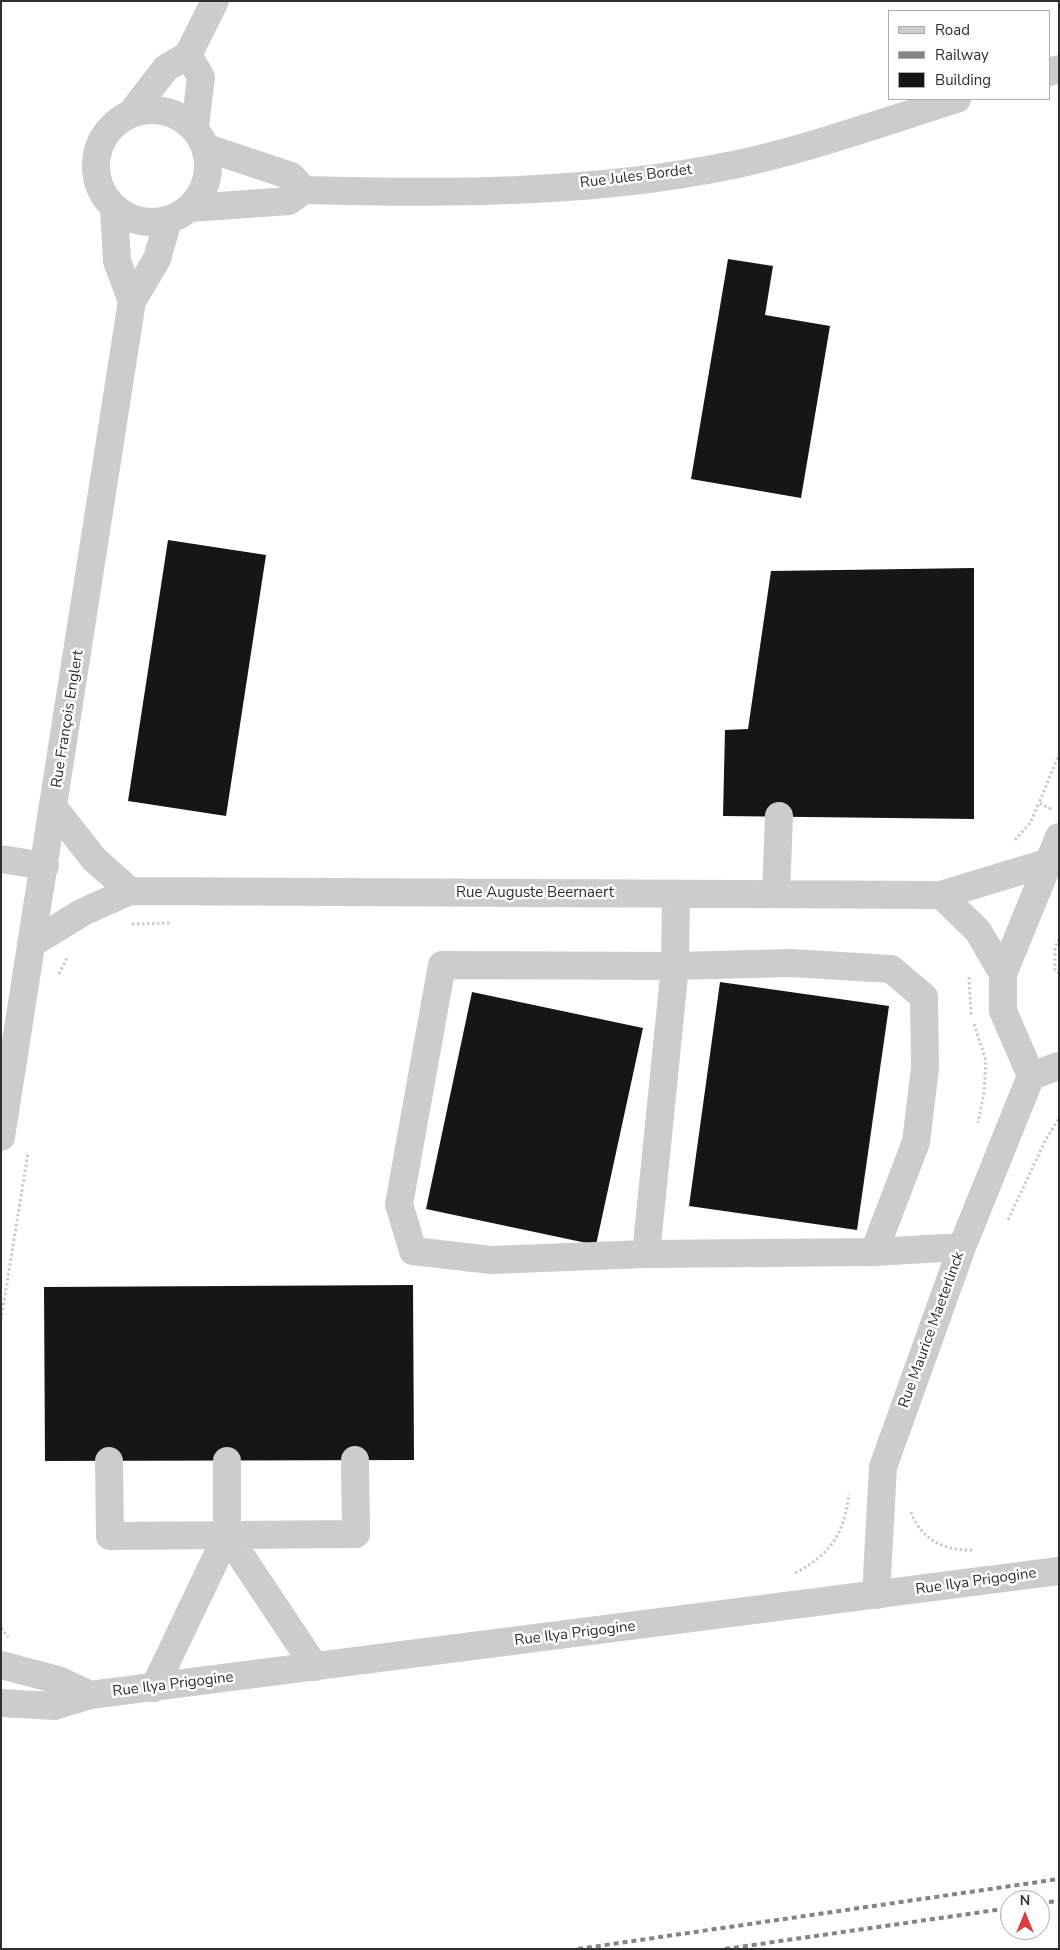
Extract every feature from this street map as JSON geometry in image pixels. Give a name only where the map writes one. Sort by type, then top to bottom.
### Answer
[{"type":"street","points":[[132,112],[166,110],[201,138],[291,176],[304,190],[289,201],[179,214],[140,222],[114,208],[98,185],[95,155],[108,129],[132,112],[166,68],[188,55],[215,1]]},
{"type":"street","points":[[132,301],[157,259],[179,214],[208,181],[201,138],[201,78],[188,55]]},
{"type":"street","name":"Rue Jules Bordet","points":[[304,190],[364,192],[518,189],[630,181],[732,165],[788,151],[954,100]]},
{"type":"street","points":[[114,208],[117,261],[132,301]]},
{"type":"street","name":"Rue François Englert","points":[[1,1137],[45,866],[132,301]]},
{"type":"street","points":[[31,944],[83,912],[130,891],[94,859],[54,808]]},
{"type":"street","points":[[776,894],[779,816]]},
{"type":"street","points":[[1054,850],[1003,974],[1003,1010],[1031,1076],[1059,1066]]},
{"type":"street","name":"Rue Auguste Beernaert","points":[[130,891],[941,896],[1054,850]]},
{"type":"street","points":[[1,859],[45,866]]},
{"type":"street","points":[[646,1254],[675,966],[676,894]]},
{"type":"street","points":[[941,896],[978,930],[1003,974]]},
{"type":"street","points":[[874,1252],[916,1142],[925,1068],[924,997],[892,969],[791,962],[675,966],[442,965],[398,1204],[413,1251],[491,1260],[646,1254],[874,1252],[962,1247]]},
{"type":"street","name":"Rue Maurice Maeterlinck","points":[[876,1595],[883,1467],[962,1247],[1031,1076]]},
{"type":"street","points":[[110,1461],[110,1536],[356,1534],[355,1460]]},
{"type":"street","points":[[154,1688],[227,1535],[227,1461]]},
{"type":"street","points":[[227,1535],[315,1667]]},
{"type":"street","name":"Rue Ilya Prigogine","points":[[1,1703],[54,1706],[90,1695],[1059,1571]]},
{"type":"street","points":[[8,1654],[90,1695]]},
{"type":"path","points":[[1012,843],[1030,823],[1059,754]]},
{"type":"path","points":[[1039,803],[1059,812]]},
{"type":"path","points":[[126,924],[176,923]]},
{"type":"path","points":[[1059,939],[1055,948],[1055,970],[1059,973]]},
{"type":"path","points":[[57,980],[62,965],[72,952]]},
{"type":"path","points":[[969,969],[970,1010],[986,1061],[984,1093],[977,1128]]},
{"type":"path","points":[[1007,1221],[1044,1141],[1059,1118]]},
{"type":"path","points":[[1,1320],[29,1144]]},
{"type":"path","points":[[791,1576],[818,1561],[840,1533],[850,1489]]},
{"type":"path","points":[[1,1628],[8,1654]]},
{"type":"building","points":[[728,259],[773,266],[765,315],[830,326],[801,498],[691,479]]},
{"type":"building","points":[[168,540],[266,555],[226,816],[128,801]]},
{"type":"building","points":[[974,568],[974,819],[723,816],[725,730],[748,729],[771,571]]},
{"type":"building","points":[[720,982],[889,1006],[857,1230],[689,1206]]},
{"type":"building","points":[[472,992],[643,1028],[596,1245],[426,1209]]},
{"type":"building","points":[[413,1285],[414,1460],[45,1461],[44,1287]]},
{"type":"railway","points":[[578,1949],[1059,1879]]},
{"type":"railway","points":[[1050,1902],[1059,1901]]},
{"type":"railway","points":[[725,1949],[1000,1909]]}]
